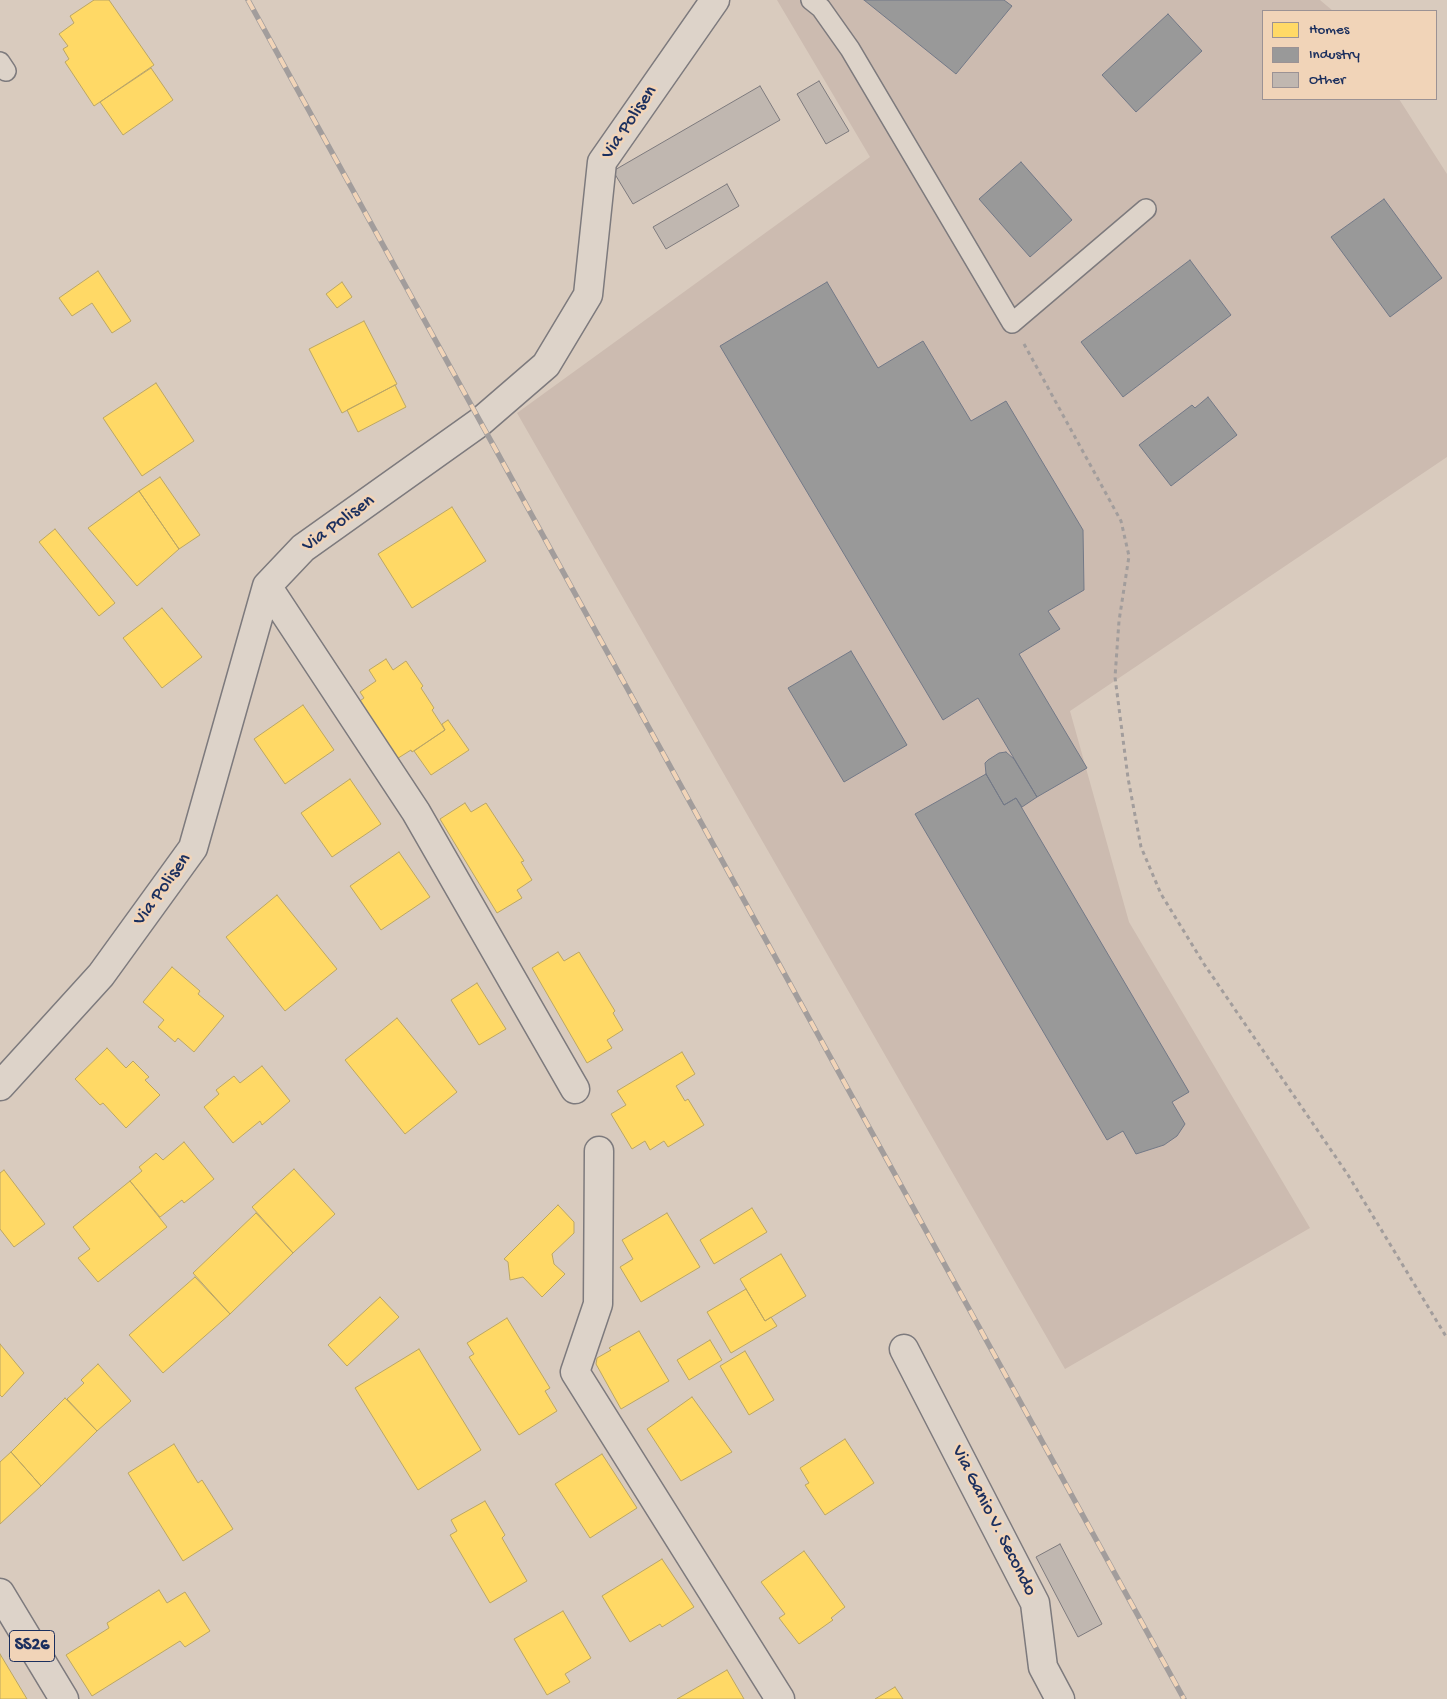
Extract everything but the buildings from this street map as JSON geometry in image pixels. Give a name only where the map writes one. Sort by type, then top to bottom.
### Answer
[{"type":"street","name":"Via Polisen","points":[[0,1086],[101,975],[193,848],[267,586],[303,548],[480,422],[546,365],[588,295],[602,162],[715,0]]},
{"type":"street","points":[[267,586],[416,812],[575,1089]]},
{"type":"street","points":[[599,1151],[598,1304],[575,1372],[780,1699]]},
{"type":"street","name":"Via Ganio V. Secondo","points":[[904,1349],[1035,1603],[1043,1667],[1060,1699]]},
{"type":"street","name":"SS26","points":[[0,1593],[8,1622],[64,1699]]},
{"type":"lane","points":[[812,0],[821,8],[850,49],[1012,323],[1146,209]]},
{"type":"path","points":[[1012,323],[1121,521],[1129,556],[1119,621],[1115,677],[1128,778],[1141,847],[1160,894],[1204,964],[1348,1175],[1447,1338]]},
{"type":"shaded area","points":[[777,0],[1320,0],[1332,10],[1262,10],[1262,100],[1400,100],[1447,174],[1447,457],[1070,711],[1129,922],[1310,1228],[1065,1369],[517,413],[870,157]]},
{"type":"railway","points":[[248,0],[1184,1699]]}]
